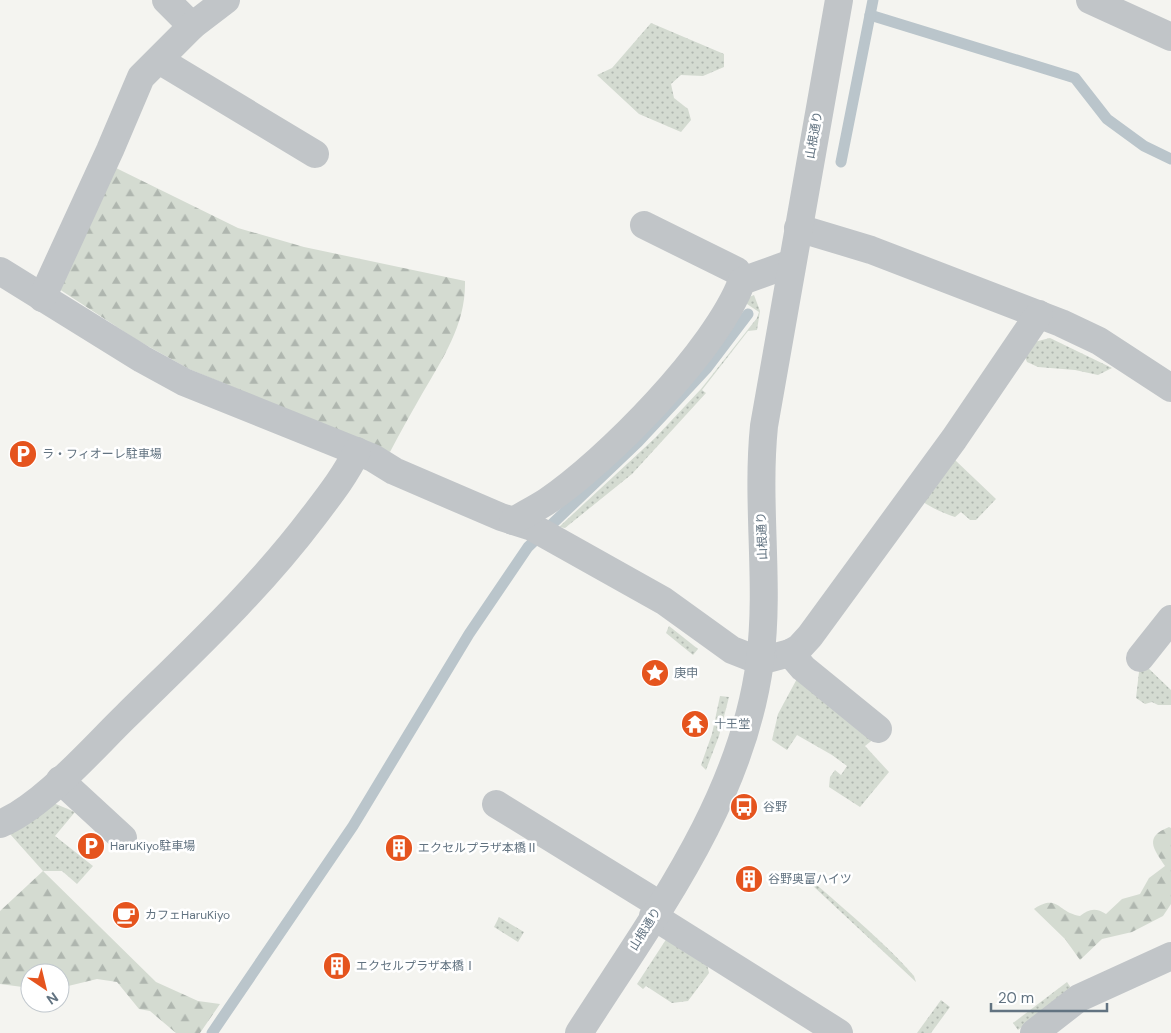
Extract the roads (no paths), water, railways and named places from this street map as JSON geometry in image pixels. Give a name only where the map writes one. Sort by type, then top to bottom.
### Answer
[{"type":"street","points":[[166,0],[192,26]]},
{"type":"street","points":[[42,298],[110,150],[141,77],[192,26],[226,0]]},
{"type":"street","name":"山根通り","points":[[590,1030],[657,910],[708,825],[732,772],[748,724],[760,661],[764,611],[762,454],[792,263],[839,0]]},
{"type":"street","points":[[1090,0],[1171,37]]},
{"type":"street","points":[[159,60],[315,154]]},
{"type":"street","points":[[644,225],[737,271],[742,281]]},
{"type":"street","points":[[798,228],[871,250],[1039,314],[1099,341],[1171,388]]},
{"type":"street","points":[[532,528],[546,502],[582,474],[657,401],[715,330],[742,281],[792,263]]},
{"type":"street","points":[[0,271],[42,298],[60,306],[142,359],[184,382],[357,451],[394,471],[532,528],[664,601],[732,650],[760,661],[790,653],[799,648],[810,636],[954,439],[1039,314]]},
{"type":"street","points":[[0,824],[16,816],[60,780],[221,622],[285,554],[347,472],[357,451]]},
{"type":"street","points":[[1140,658],[1171,619]]},
{"type":"street","points":[[790,653],[803,668],[878,729]]},
{"type":"street","points":[[60,780],[123,838]]},
{"type":"street","points":[[496,804],[839,1033]]},
{"type":"street","points":[[1034,1033],[1079,998],[1171,956]]},
{"type":"waterway","points":[[841,162],[873,0]]},
{"type":"waterway","points":[[870,15],[1075,78],[1107,119],[1144,146],[1171,159]]},
{"type":"waterway","points":[[212,1033],[353,826],[469,634],[528,547],[638,442],[707,368],[748,314]]},
{"type":"place","name":"ラ・フィオーレ駐車場","points":[[23,454]]},
{"type":"place","name":"庚申","points":[[655,673]]},
{"type":"place","name":"十王堂","points":[[695,724]]},
{"type":"place","name":"谷野","points":[[744,807]]},
{"type":"place","name":"HaruKiyo駐車場","points":[[91,846]]},
{"type":"place","name":"エクセルプラザ本橋Ⅱ","points":[[399,848]]},
{"type":"place","name":"谷野奥富ハイツ","points":[[749,879]]},
{"type":"place","name":"カフェHaruKiyo","points":[[126,915]]},
{"type":"place","name":"エクセルプラザ本橋Ⅰ","points":[[337,966]]}]
